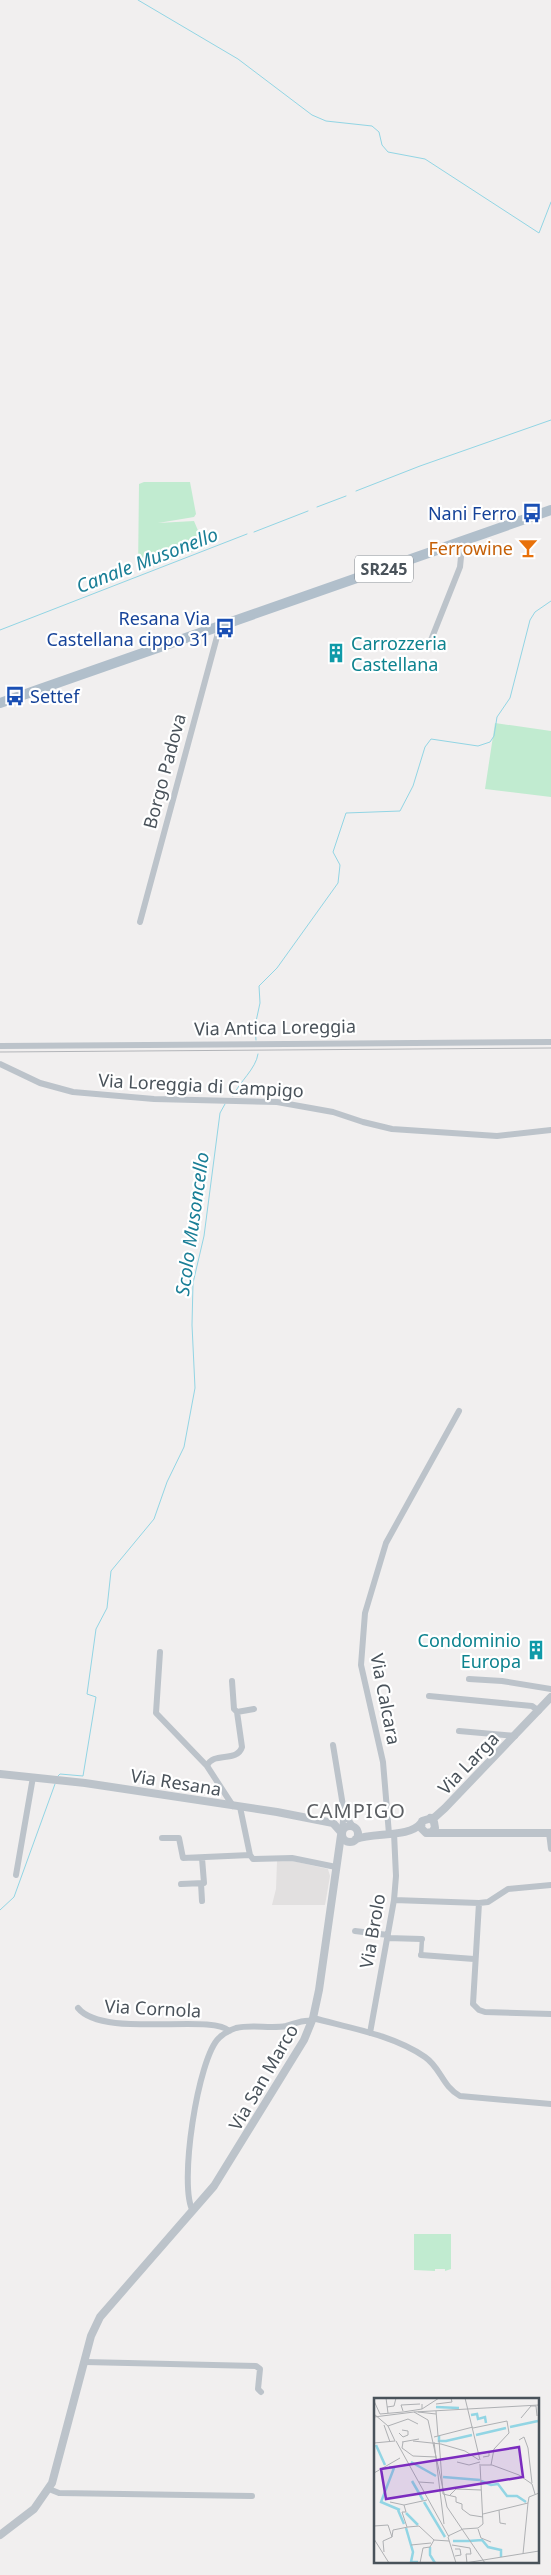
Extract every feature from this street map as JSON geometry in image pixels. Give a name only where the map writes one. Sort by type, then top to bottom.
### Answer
[{"type":"main road","name":"SR245","points":[[0,704],[551,510]]},
{"type":"street","points":[[431,640],[460,567],[461,557],[458,543]]},
{"type":"street","name":"Borgo Padova","points":[[140,922],[218,633],[217,628]]},
{"type":"street","name":"Via Antica Loreggia","points":[[0,1046],[551,1042]]},
{"type":"street","name":"Via Loreggia di Campigo","points":[[0,1064],[40,1083],[73,1092],[154,1100],[277,1102],[333,1112],[379,1127],[400,1130],[498,1136],[551,1130]]},
{"type":"street","name":"Via Calcara","points":[[394,1833],[383,1762],[361,1665],[365,1613],[386,1543],[459,1411]]},
{"type":"street","points":[[160,1652],[156,1713],[207,1766],[236,1806],[250,1855],[253,1859],[292,1858],[336,1867]]},
{"type":"street","points":[[469,1679],[502,1681],[551,1689]]},
{"type":"street","points":[[207,1766],[212,1759],[237,1755],[241,1752],[242,1747],[237,1712],[234,1709],[232,1682]]},
{"type":"street","name":"Via Larga","points":[[430,1696],[532,1706],[539,1711]]},
{"type":"street","name":"Via Larga","points":[[434,1823],[441,1811],[551,1697]]},
{"type":"street","points":[[237,1712],[254,1710]]},
{"type":"street","name":"Via Larga","points":[[459,1731],[515,1736]]},
{"type":"street","points":[[334,1745],[347,1829]]},
{"type":"street","name":"Via Resana","points":[[0,1774],[236,1806],[333,1823],[347,1829],[344,1840],[354,1841]]},
{"type":"street","points":[[16,1875],[33,1777]]},
{"type":"street","points":[[394,1833],[416,1829],[425,1819],[434,1823],[440,1832],[449,1834]]},
{"type":"street","points":[[421,1823],[422,1830],[428,1833]]},
{"type":"street","points":[[428,1833],[434,1823]]},
{"type":"street","points":[[347,1829],[376,1834],[550,1833],[551,1849]]},
{"type":"street","points":[[347,1829],[358,1834],[354,1841]]},
{"type":"street","name":"Via San Marco","points":[[0,2535],[34,2509],[49,2489],[57,2467],[98,2320],[193,2212],[221,2176],[296,2053],[312,2019],[320,1985],[336,1867],[347,1829]]},
{"type":"street","name":"Via Brolo","points":[[370,2033],[394,1900],[396,1876],[394,1833]]},
{"type":"street","points":[[354,1841],[376,1834]]},
{"type":"street","points":[[162,1838],[179,1838],[183,1858],[250,1855]]},
{"type":"street","name":"Via San Marco","points":[[338,1857],[354,1841]]},
{"type":"street","points":[[182,1884],[204,1883],[202,1858]]},
{"type":"street","points":[[201,1883],[202,1901]]},
{"type":"street","points":[[394,1900],[479,1903],[488,1902],[508,1889],[551,1885]]},
{"type":"street","points":[[479,1903],[472,1999],[479,2010],[551,2014]]},
{"type":"street","points":[[355,1931],[422,1939],[421,1955],[474,1959]]},
{"type":"street","name":"Via Cornola","points":[[78,2008],[87,2017],[96,2020],[154,2025],[219,2026],[229,2031]]},
{"type":"street","points":[[193,2212],[190,2203],[190,2141],[202,2071],[215,2041],[229,2031],[239,2028],[279,2027],[312,2019],[370,2033],[424,2056],[437,2068],[450,2090],[460,2096],[551,2104]]},
{"type":"street","points":[[85,2362],[256,2366],[260,2369],[258,2389],[261,2392]]},
{"type":"street","points":[[49,2489],[61,2494],[252,2496]]},
{"type":"shaded area","points":[[277,1861],[293,1861],[328,1869],[330,1876],[325,1905],[272,1905],[276,1889]]},
{"type":"green space","points":[[144,482],[190,482],[196,514],[194,517],[158,523],[194,521],[205,547],[138,572],[139,484]]},
{"type":"green space","points":[[495,723],[551,731],[551,797],[485,789]]},
{"type":"green space","points":[[414,2234],[451,2234],[451,2269],[445,2271],[445,2269],[435,2269],[435,2271],[414,2270]]},
{"type":"waterway","points":[[138,0],[238,59],[312,115],[326,121],[372,126],[379,132],[382,145],[388,152],[425,159],[539,233],[551,202]]},
{"type":"waterway","name":"Canale Musonello","points":[[356,491],[420,466],[551,420]]},
{"type":"waterway","name":"Canale Musonello","points":[[317,507],[346,496]]},
{"type":"waterway","name":"Canale Musonello","points":[[254,532],[308,511]]},
{"type":"waterway","name":"Canale Musonello","points":[[0,630],[247,534]]},
{"type":"waterway","name":"Scolo Musoncello","points":[[256,1040],[255,1026],[260,1003],[259,986],[277,968],[338,883],[340,865],[333,852],[346,813],[400,811],[413,786],[425,747],[431,739],[478,746],[490,742],[494,736],[497,717],[510,698],[530,620],[535,612],[551,601]]},
{"type":"waterway","name":"Scolo Musoncello","points":[[233,1096],[257,1060],[258,1054]]},
{"type":"waterway","name":"Scolo Musoncello","points":[[58,1776],[60,1774],[83,1776],[96,1697],[87,1694],[96,1629],[107,1608],[111,1571],[154,1519],[167,1482],[184,1447],[195,1388],[192,1325],[193,1283],[204,1236],[220,1113],[225,1104]]},
{"type":"waterway","name":"Scolo Musoncello","points":[[0,1910],[14,1897],[55,1784]]},
{"type":"railway","points":[[0,1052],[551,1048]]},
{"type":"place","name":"Nani Ferro","points":[[532,513]]},
{"type":"place","name":"Ferrowine","points":[[528,548]]},
{"type":"place","name":"Resana Via Castellana cippo 31","points":[[225,628]]},
{"type":"place","name":"Carrozzeria Castellana","points":[[336,653]]},
{"type":"place","name":"Settef","points":[[15,696]]},
{"type":"place","name":"Condominio Europa","points":[[536,1650]]},
{"type":"district","name":"CAMPIGO","points":[[356,1810]]}]
